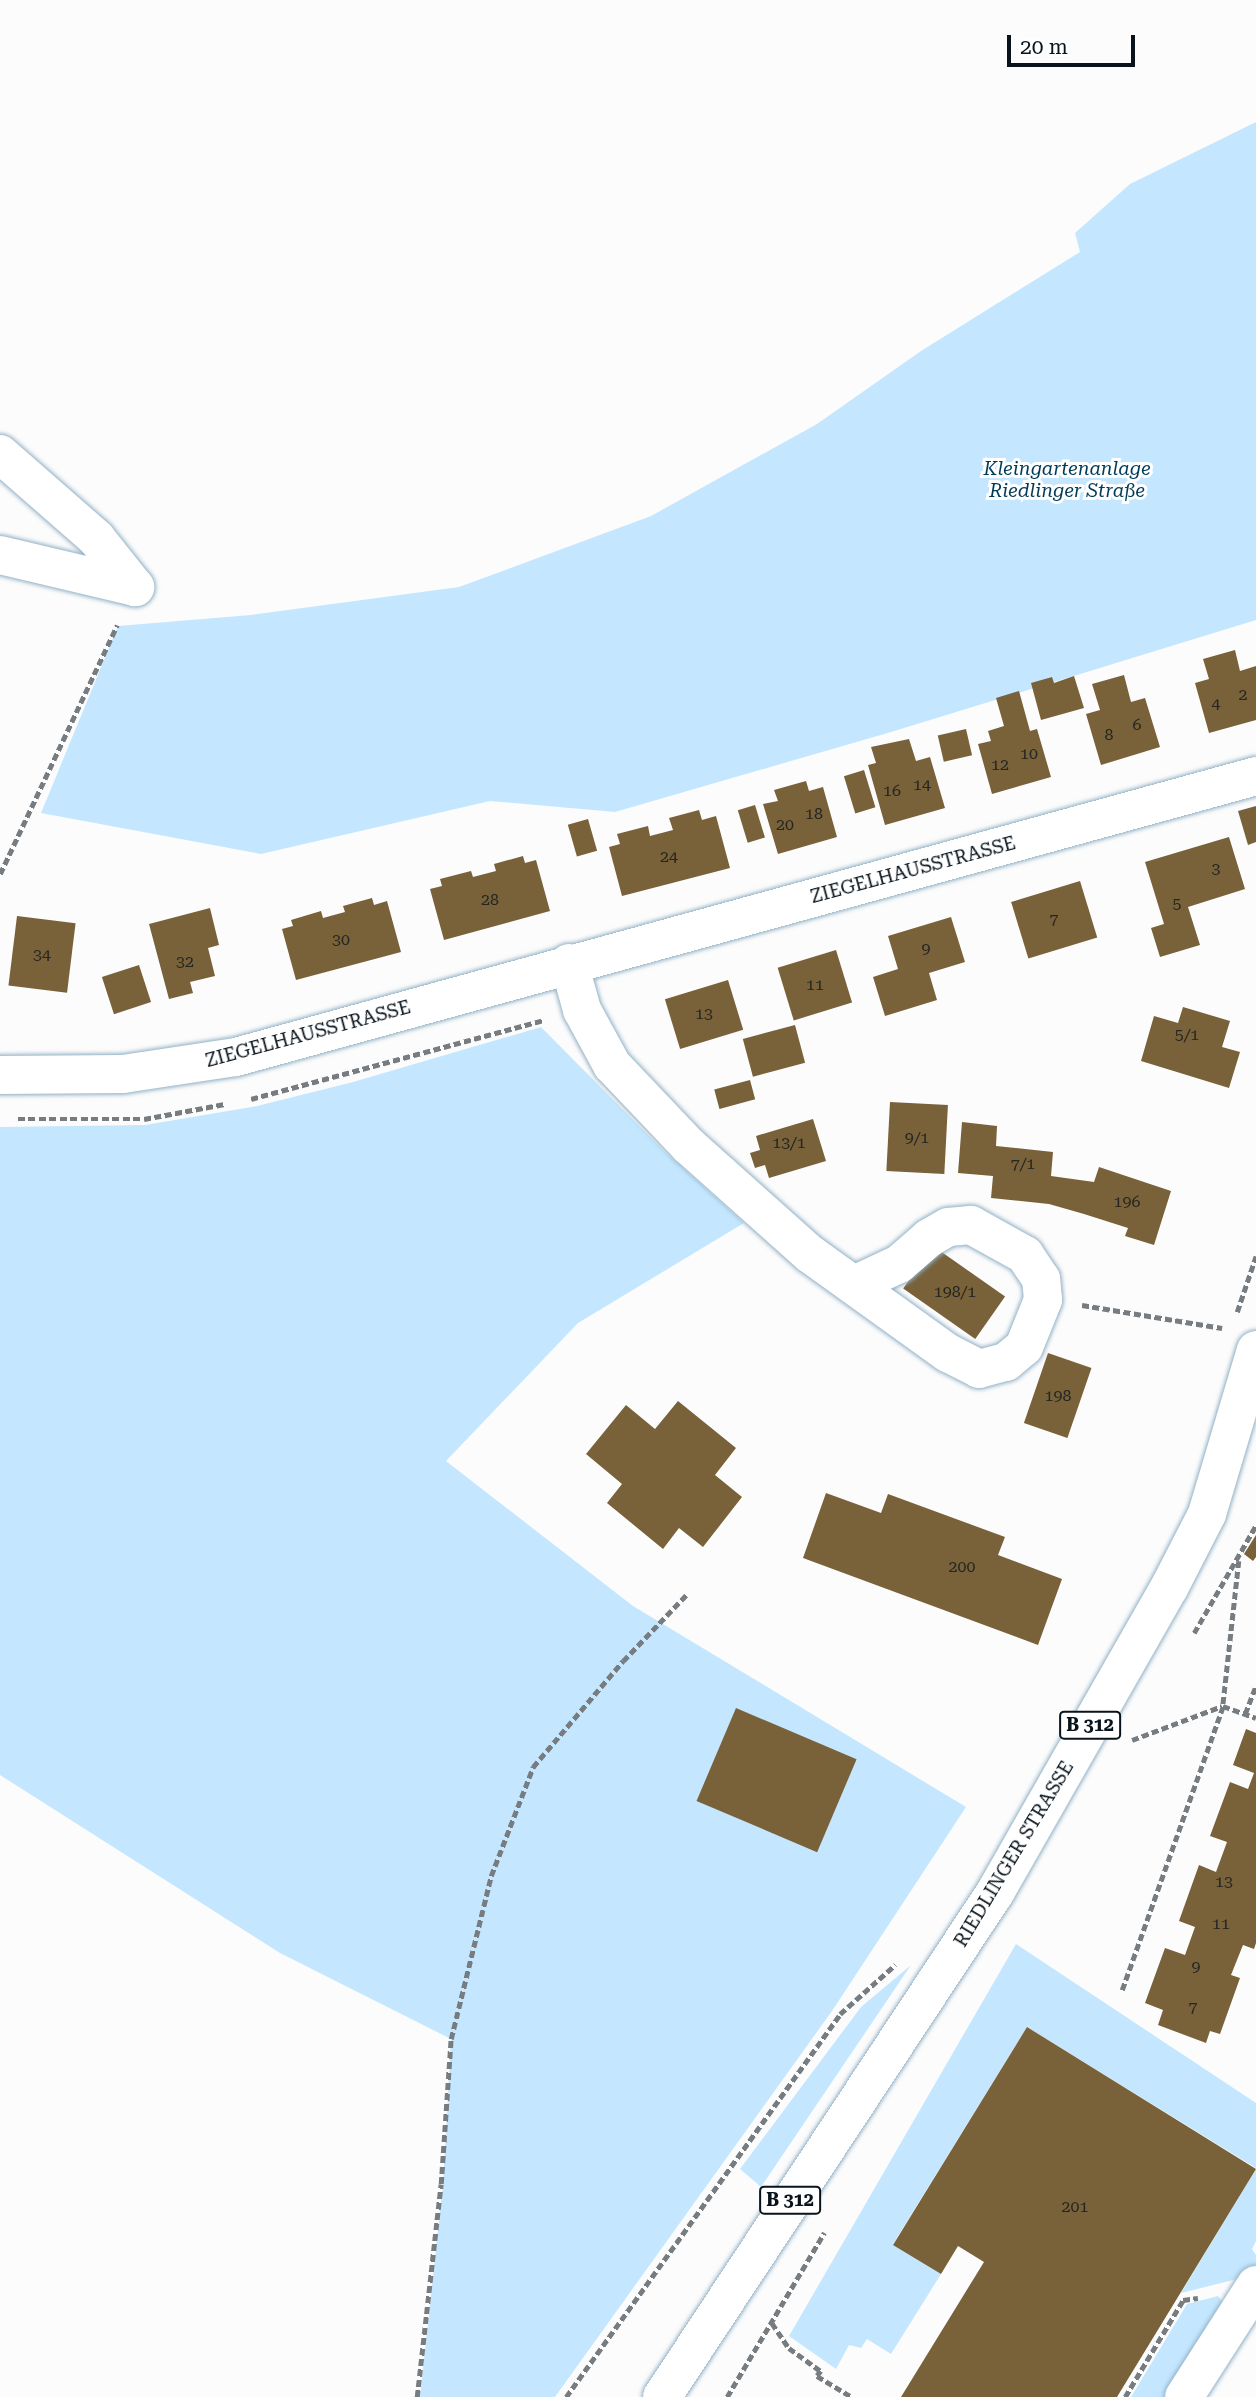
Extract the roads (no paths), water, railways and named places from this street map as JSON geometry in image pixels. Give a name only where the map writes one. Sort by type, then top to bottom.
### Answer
[{"type":"street","points":[[0,454],[96,538],[135,587],[0,555]]},
{"type":"street","name":"ZIEGELHAUSSTRASSE","points":[[0,1075],[123,1074],[236,1057],[569,963],[1256,776]]},
{"type":"street","points":[[569,963],[582,1010],[612,1065],[689,1146],[810,1254],[948,1353],[979,1369],[1006,1362],[1024,1346],[1043,1300],[1041,1279],[1026,1255],[971,1225],[948,1227],[929,1238],[899,1264],[854,1285]]},
{"type":"street","name":"RIEDLINGER STRASSE","points":[[662,2397],[996,1891],[1169,1588],[1207,1514],[1244,1340]]},
{"type":"street","points":[[1184,2397],[1256,2285]]},
{"type":"park label","name":"Kleingartenanlage Riedlinger Straße","points":[[1067,480]]}]
